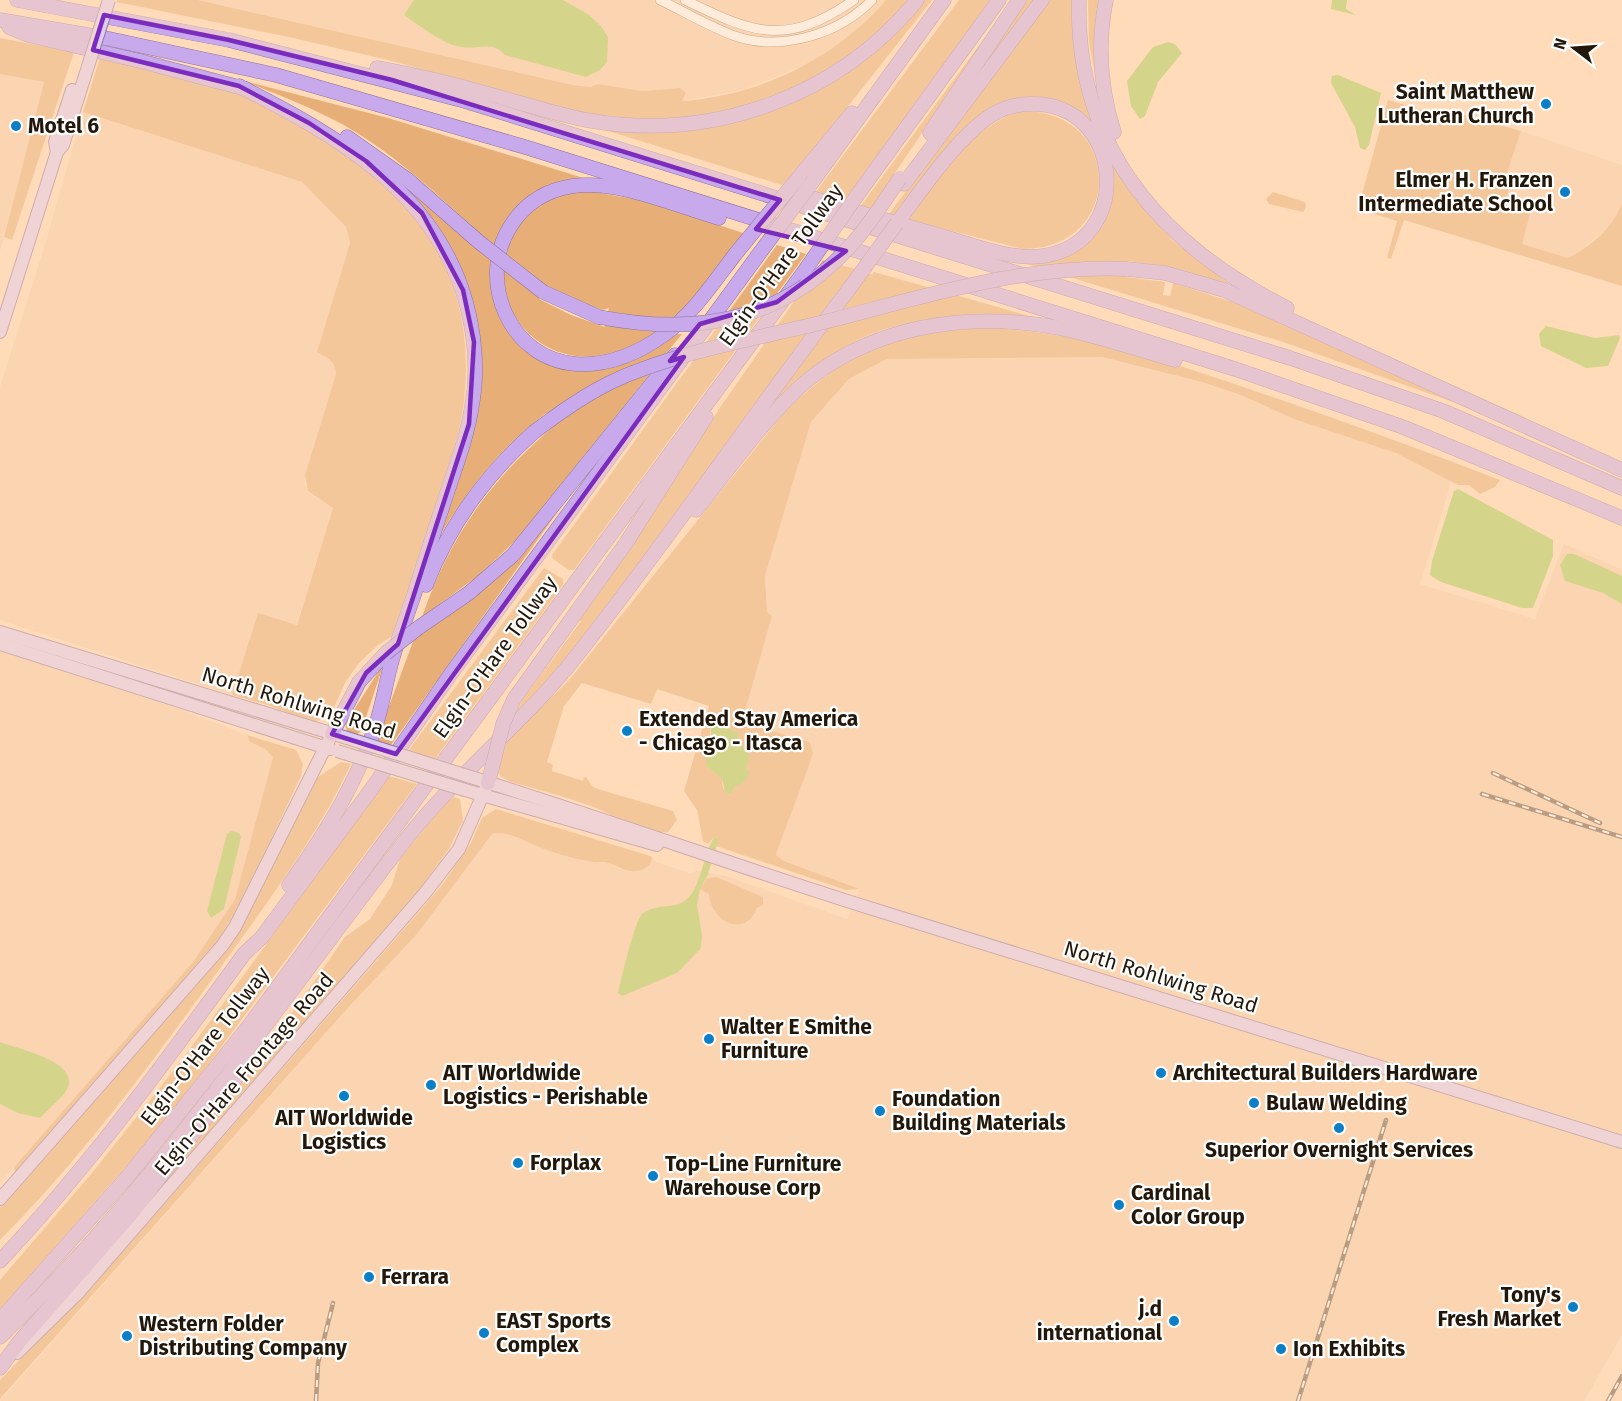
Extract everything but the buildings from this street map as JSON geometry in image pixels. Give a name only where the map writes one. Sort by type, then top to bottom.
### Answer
[{"type":"highway","points":[[17,0],[163,26],[258,47],[433,92],[1290,358],[1443,411],[1622,488]]},
{"type":"highway","points":[[258,47],[428,77],[591,121],[622,125],[670,126],[709,121],[756,110],[815,85],[879,40],[917,0]]},
{"type":"highway","points":[[910,268],[774,234],[617,189],[575,185],[557,189],[536,199],[517,216],[502,240],[496,260],[499,299],[518,334],[545,355],[574,364],[612,361],[648,345],[680,321],[737,252],[799,177],[858,105],[894,68],[944,0]]},
{"type":"highway","name":"Elgin-O'Hare Tollway","points":[[0,1320],[129,1175],[242,1035],[767,322],[999,0]]},
{"type":"highway","points":[[0,22],[28,35],[239,86],[295,109],[377,156],[479,242],[543,292],[599,317],[659,326],[719,321],[777,302],[816,281],[842,261],[878,219],[1019,0]]},
{"type":"highway","points":[[798,290],[851,245],[1042,0]]},
{"type":"highway","points":[[1106,0],[1100,52],[1108,113],[1130,166],[1146,194],[1180,237]]},
{"type":"highway","points":[[1079,4],[1085,71],[1108,141],[1140,194],[1167,227],[1218,269],[1259,294],[1384,356],[1405,371]]},
{"type":"highway","points":[[0,22],[105,38],[315,86],[525,147],[1287,387],[1472,454],[1622,518]]},
{"type":"highway","name":"Elgin-O'Hare Tollway","points":[[0,1261],[36,1222],[106,1138],[244,954],[262,937],[373,788],[457,666],[894,68]]},
{"type":"highway","points":[[239,86],[309,123],[341,143],[403,193],[422,213],[451,261],[471,320],[475,377],[469,424],[391,666],[381,709]]},
{"type":"highway","points":[[0,1337],[65,1270],[139,1185],[326,947],[418,825],[556,681],[621,598],[849,289],[912,204],[945,162],[982,123],[996,112],[1023,104],[1055,107],[1082,123],[1098,142],[1107,172],[1105,204],[1097,220],[1077,242],[1053,254],[1011,255],[878,219],[791,192],[673,166]]},
{"type":"highway","points":[[244,954],[332,821],[359,770],[420,601],[446,538],[486,480],[534,432],[577,401],[606,384],[640,370],[708,351],[1011,277],[1064,269],[1127,269],[1164,273],[1224,290],[1622,470]]},
{"type":"highway","points":[[332,734],[359,682],[386,653],[469,593],[513,555],[721,298],[742,279]]},
{"type":"highway","points":[[486,790],[503,724],[514,699],[637,526],[753,349],[767,322]]},
{"type":"highway","points":[[621,598],[644,575],[779,410],[808,380],[862,345],[892,334],[931,325],[963,322],[1032,324],[1086,334],[1172,359],[1287,387]]},
{"type":"highway","points":[[0,1369],[19,1342],[88,1266],[132,1213],[202,1123],[310,977],[326,947]]},
{"type":"main road","points":[[80,78],[100,0]]},
{"type":"main road","points":[[0,332],[57,152],[56,142],[109,0]]},
{"type":"main road","name":"North Rohlwing Road","points":[[0,632],[107,663],[474,778],[486,790]]},
{"type":"main road","name":"North Rohlwing Road","points":[[0,644],[113,677],[331,749],[465,790],[486,790],[607,820],[688,850],[1622,1142]]},
{"type":"main road","points":[[107,663],[113,677],[182,687]]},
{"type":"main road","points":[[0,1199],[222,946],[240,918],[331,749],[332,734]]},
{"type":"main road","name":"Elgin-O'Hare Frontage Road","points":[[0,1369],[78,1293],[376,951],[449,864],[464,839],[486,790]]},
{"type":"street","points":[[660,0],[736,36],[775,42],[828,31],[872,0]]},
{"type":"street","points":[[685,0],[737,25],[784,30],[813,25],[854,0]]},
{"type":"highlighted area","points":[[104,15],[229,40],[392,80],[780,200],[756,229],[846,251],[777,302],[700,324],[670,361],[684,357],[396,754],[332,734],[366,673],[398,644],[469,424],[474,342],[463,290],[422,213],[366,161],[309,123],[239,86],[93,50]]},
{"type":"shaded area","points":[[117,0],[198,0],[573,85],[591,87],[598,84],[643,91],[680,88],[686,93],[682,101],[740,91],[795,70],[844,40],[886,0],[909,0],[866,44],[806,83],[733,110],[684,118],[647,120],[575,112],[392,61],[117,2]]},
{"type":"shaded area","points":[[198,0],[886,0],[843,43],[814,61],[746,89],[682,101],[684,96],[680,88],[643,91],[599,84],[591,87],[573,85]]},
{"type":"shaded area","points":[[414,0],[563,0],[589,15],[601,26],[608,37],[607,62],[600,70],[586,77],[505,55],[495,48],[485,46],[467,48],[453,45],[431,34],[404,15]]},
{"type":"shaded area","points":[[924,0],[932,0],[785,186],[586,124],[666,130],[713,127],[748,119],[782,107],[814,92],[845,73],[874,51]]},
{"type":"shaded area","points":[[959,0],[990,0],[844,201],[815,193]]},
{"type":"shaded area","points":[[1027,0],[1036,0],[982,73],[979,71]]},
{"type":"shaded area","points":[[1049,0],[1075,0],[1081,67],[1134,194],[1172,240],[1229,284],[1158,265],[1127,261],[1126,277],[1165,282],[1163,295],[1170,296],[1173,283],[1239,304],[1432,389],[1456,403],[1283,342],[1017,261],[1045,261],[1074,252],[1096,232],[1111,205],[1114,178],[1105,145],[1065,106],[1048,99],[1023,98],[948,147],[894,215],[889,214]]},
{"type":"shaded area","points":[[1088,0],[1101,0],[1097,84],[1089,42]]},
{"type":"shaded area","points":[[1332,0],[1347,0],[1346,9],[1356,15],[1331,9]]},
{"type":"shaded area","points":[[1003,13],[870,210],[860,207]]},
{"type":"shaded area","points":[[0,38],[74,52],[12,240],[4,237],[44,82],[0,74]]},
{"type":"shaded area","points":[[1168,42],[1175,44],[1182,53],[1158,82],[1145,116],[1140,119],[1131,106],[1127,81],[1153,47]]},
{"type":"shaded area","points":[[100,58],[237,93],[298,124],[337,148],[372,174],[402,204],[428,236],[447,271],[460,310],[466,353],[464,400],[457,437],[394,635],[378,645],[359,663],[346,681],[330,716],[324,719],[312,722],[268,705],[232,695],[258,613],[297,625],[333,508],[308,491],[305,475],[336,374],[333,363],[317,352],[350,243],[346,227],[302,182],[83,112]]},
{"type":"shaded area","points":[[0,74],[44,81],[0,251]]},
{"type":"shaded area","points":[[1338,75],[1381,93],[1369,145],[1365,150],[1360,148],[1355,127],[1331,83],[1332,76]]},
{"type":"shaded area","points":[[237,79],[388,118],[590,180],[576,180],[502,228],[495,247],[403,165],[363,137],[316,111]]},
{"type":"shaded area","points":[[1388,100],[1437,114],[1455,112],[1521,131],[1504,182],[1510,185],[1506,198],[1532,207],[1522,244],[1568,258],[1585,248],[1607,228],[1622,203],[1622,286],[1404,220],[1391,259],[1387,258],[1397,221],[1358,209]]},
{"type":"shaded area","points":[[1023,111],[1056,117],[1080,133],[1094,155],[1099,180],[1094,205],[1080,227],[1056,243],[1023,249],[908,220],[943,172],[973,140],[1006,117]]},
{"type":"shaded area","points":[[83,112],[302,182],[346,227],[350,243],[317,352],[331,360],[336,367],[336,374],[305,475],[305,484],[312,496],[329,503],[333,508],[296,626],[258,614],[232,695],[0,620],[0,387],[44,248]]},
{"type":"shaded area","name":"Elmer H. Franzen Intermediate School","points":[[1521,131],[1622,165],[1622,203],[1617,220],[1568,258],[1522,244],[1514,202],[1506,198],[1504,182]]},
{"type":"shaded area","points":[[401,184],[492,262],[491,287],[502,320],[573,369],[674,334],[682,334],[515,541],[479,575],[422,617],[446,560],[475,511],[510,467],[555,425],[546,413],[528,427],[497,458],[456,509],[433,548],[469,441],[470,296],[448,244],[419,202]]},
{"type":"shaded area","points":[[583,190],[645,201],[746,234],[692,300],[654,333],[609,354],[570,355],[538,341],[515,316],[503,285],[504,252],[520,221],[552,197]],"holes":[[[543,284],[579,302],[603,310],[609,308],[605,327],[571,315],[539,299]]]},
{"type":"shaded area","points":[[1273,192],[1305,202],[1306,207],[1303,212],[1269,204],[1266,199]]},
{"type":"shaded area","points":[[777,245],[806,254],[574,570],[569,570],[553,559],[552,555]]},
{"type":"shaded area","points":[[823,260],[855,269],[578,646],[515,715],[523,699],[581,621],[579,620],[721,406]]},
{"type":"shaded area","points":[[874,272],[1047,321],[962,318],[906,324],[879,331],[853,342],[828,358],[784,399],[768,409],[869,274]]},
{"type":"shaded area","points":[[1546,326],[1595,338],[1619,335],[1620,338],[1608,366],[1586,368],[1541,346],[1539,334]]},
{"type":"shaded area","points":[[985,328],[1020,330],[1122,349],[1286,402],[1500,480],[1495,487],[1480,494],[1469,485],[1458,485],[1396,453],[1294,419],[1241,395],[1202,382],[1102,357],[887,359],[849,379],[811,422],[765,576],[767,612],[772,616],[742,722],[810,742],[813,753],[776,855],[784,861],[860,889],[846,890],[716,846],[719,838],[714,837],[708,844],[703,841],[697,810],[684,791],[709,706],[657,689],[651,704],[582,683],[564,706],[547,762],[553,765],[552,771],[583,781],[585,776],[593,787],[673,811],[677,820],[668,832],[638,827],[588,805],[511,782],[500,776],[498,768],[507,741],[570,679],[784,413],[829,374],[852,360],[900,340],[954,330]],"holes":[[[711,723],[738,732],[736,736],[749,773],[735,786],[731,795],[723,788],[723,778],[707,767]]]},
{"type":"shaded area","points":[[1102,357],[1202,382],[1241,395],[1294,419],[1396,453],[1450,480],[1420,584],[1535,619],[1564,544],[1622,570],[1622,1335],[1584,1401],[0,1401],[346,1010],[417,934],[492,834],[497,832],[517,837],[539,847],[595,862],[606,862],[619,869],[652,859],[652,857],[656,862],[690,873],[698,871],[726,876],[847,919],[860,889],[784,861],[776,855],[779,840],[785,831],[742,722],[772,616],[767,613],[765,576],[811,422],[849,379],[887,359]]},
{"type":"shaded area","points":[[591,465],[391,745],[376,741],[414,639],[441,620]]},
{"type":"shaded area","points":[[1458,489],[1553,540],[1553,556],[1533,608],[1522,608],[1441,582],[1430,575],[1432,561],[1454,491]]},
{"type":"shaded area","points":[[1567,554],[1574,554],[1622,576],[1622,604],[1603,593],[1565,581],[1560,565]]},
{"type":"shaded area","points":[[544,568],[563,579],[563,585],[435,759],[408,751]]},
{"type":"shaded area","points":[[0,648],[182,710],[247,735],[250,742],[265,749],[273,757],[235,899],[193,962],[0,1183]]},
{"type":"shaded area","points":[[384,663],[362,729],[357,735],[347,731],[345,724]]},
{"type":"shaded area","points":[[711,723],[738,732],[738,740],[750,755],[746,768],[750,773],[743,783],[735,786],[731,795],[725,792],[722,778],[707,767],[705,746],[711,735]]},
{"type":"shaded area","points":[[247,735],[296,750],[303,764],[301,776],[241,903],[217,942],[15,1172],[14,1167],[193,962],[235,899],[273,757],[265,749],[250,742]]},
{"type":"shaded area","points":[[341,762],[351,764],[338,790],[309,841],[260,913],[118,1105],[61,1174],[0,1240],[0,1207],[223,953],[315,779]]},
{"type":"shaded area","points":[[389,776],[417,784],[204,1070],[144,1146],[0,1309],[0,1280],[92,1173],[181,1061]]},
{"type":"shaded area","points":[[451,796],[460,799],[463,820],[449,849],[402,913],[84,1280],[269,1046],[345,937],[370,919],[392,885],[400,859]]},
{"type":"shaded area","points":[[496,809],[647,855],[652,857],[650,864],[640,870],[629,871],[606,862],[585,861],[558,854],[508,834],[492,834],[417,934],[346,1010],[0,1399],[0,1380],[100,1278],[345,997],[442,885],[471,843],[482,818]]},
{"type":"shaded area","points":[[231,831],[239,833],[241,837],[224,909],[211,918],[207,911],[227,834]]},
{"type":"shaded area","points":[[714,837],[719,838],[708,874],[700,889],[697,905],[702,936],[701,948],[677,973],[622,996],[618,993],[639,919],[642,914],[650,910],[677,905],[689,897],[697,884]]},
{"type":"shaded area","points":[[716,877],[763,897],[763,905],[757,908],[745,923],[737,925],[722,919],[711,904],[709,894],[700,889],[706,879]]},
{"type":"shaded area","points":[[0,1042],[46,1058],[66,1072],[69,1081],[66,1091],[40,1118],[18,1113],[0,1104]]},
{"type":"railway","points":[[1493,773],[1600,823]]},
{"type":"railway","points":[[1482,794],[1622,837]]},
{"type":"railway","points":[[1298,1401],[1386,1120]]},
{"type":"railway","points":[[316,1401],[318,1363],[333,1303]]},
{"type":"railway","points":[[1608,1401],[1622,1376]]},
{"type":"place","name":"Saint Matthew Lutheran Church","points":[[1546,104]]},
{"type":"place","name":"Motel 6","points":[[16,126]]},
{"type":"place","name":"Elmer H. Franzen Intermediate School","points":[[1565,192]]},
{"type":"place","name":"Extended Stay America - Chicago - Itasca","points":[[627,731]]},
{"type":"place","name":"Walter E Smithe Furniture","points":[[709,1039]]},
{"type":"place","name":"Architectural Builders Hardware","points":[[1161,1073]]},
{"type":"place","name":"AIT Worldwide Logistics - Perishable","points":[[431,1085]]},
{"type":"place","name":"AIT Worldwide Logistics","points":[[344,1096]]},
{"type":"place","name":"Bulaw Welding","points":[[1254,1103]]},
{"type":"place","name":"Foundation Building Materials","points":[[880,1111]]},
{"type":"place","name":"Superior Overnight Services","points":[[1339,1128]]},
{"type":"place","name":"Forplax","points":[[518,1163]]},
{"type":"place","name":"Top-Line Furniture Warehouse Corp","points":[[653,1176]]},
{"type":"place","name":"Cardinal Color Group","points":[[1119,1205]]},
{"type":"place","name":"Ferrara","points":[[369,1277]]},
{"type":"place","name":"Tony's Fresh Market","points":[[1573,1307]]},
{"type":"place","name":"j.d international","points":[[1174,1321]]},
{"type":"place","name":"EAST Sports Complex","points":[[484,1333]]},
{"type":"place","name":"Western Folder Distributing Company","points":[[127,1336]]},
{"type":"place","name":"Ion Exhibits","points":[[1281,1349]]}]
